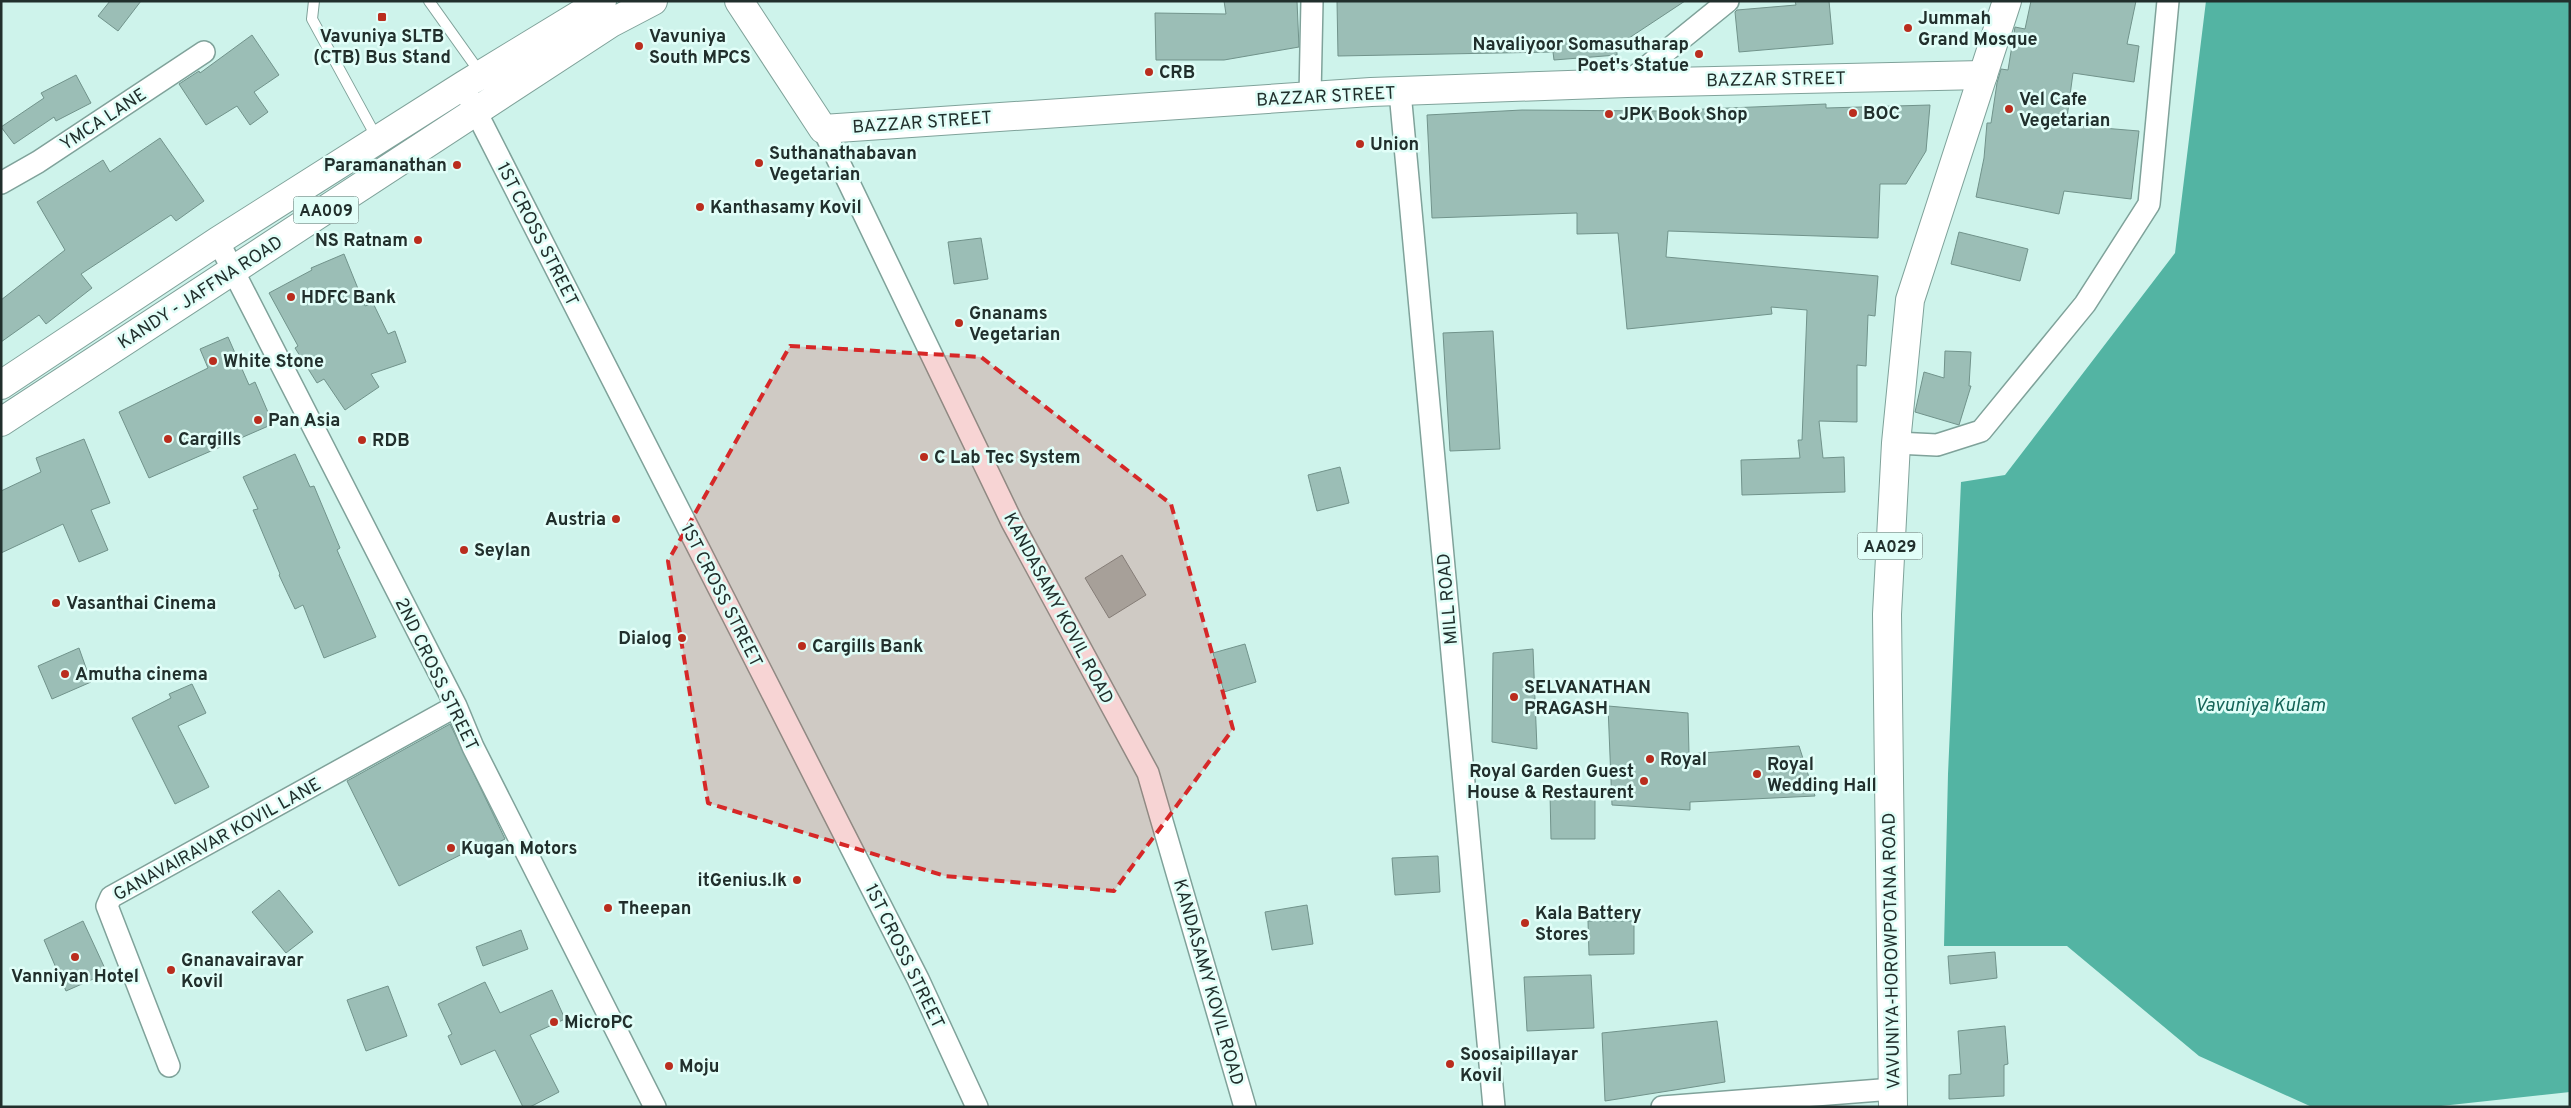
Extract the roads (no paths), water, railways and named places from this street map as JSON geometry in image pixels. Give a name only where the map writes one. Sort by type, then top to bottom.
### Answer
[{"type":"main road","name":"KANDY - JAFFNA ROAD","points":[[1,385],[218,242],[473,80],[602,1]]},
{"type":"main road","name":"KANDY - JAFFNA ROAD","points":[[1,422],[611,23],[653,1]]},
{"type":"main road","points":[[739,1],[823,128]]},
{"type":"main road","name":"VAVUNIYA-HOROWPOTANA ROAD","points":[[1893,1098],[1887,614],[1896,443],[1910,300],[2007,1]]},
{"type":"main road","name":"BAZZAR STREET","points":[[823,128],[1310,96],[1627,83],[1983,75]]},
{"type":"main road","points":[[353,156],[368,182]]},
{"type":"street","points":[[1310,96],[1312,1]]},
{"type":"street","points":[[1627,83],[1728,1]]},
{"type":"street","points":[[1896,443],[1938,444],[1981,431],[2085,304],[2149,204],[2168,1]]},
{"type":"street","name":"YMCA LANE","points":[[1,183],[38,162],[204,52]]},
{"type":"street","name":"1ST CROSS STREET","points":[[473,80],[476,113],[918,979],[977,1107]]},
{"type":"street","name":"MILL ROAD","points":[[1400,92],[1494,1107]]},
{"type":"street","name":"KANDASAMY KOVIL ROAD","points":[[823,128],[1012,522],[1148,773],[1245,1107]]},
{"type":"street","name":"2ND CROSS STREET","points":[[218,242],[456,706],[473,747],[655,1107]]},
{"type":"street","name":"GANAVAIRAVAR KOVIL LANE","points":[[169,1066],[106,906],[110,897],[456,706]]},
{"type":"street","points":[[1662,1107],[1893,1098]]},
{"type":"lane","points":[[314,1],[312,19],[378,141]]},
{"type":"lane","points":[[429,1],[473,80]]},
{"type":"water","name":"Vavuniya Kulam","points":[[2206,1],[2570,1],[2570,1092],[2432,1107],[2312,1107],[2199,1056],[2067,946],[1944,946],[1948,774],[1961,482],[2005,475],[2175,253]]},
{"type":"place","name":"Vavuniya SLTB (CTB) Bus Stand","points":[[382,17]]},
{"type":"place","name":"Jummah Grand Mosque","points":[[1908,28]]},
{"type":"place","name":"Vavuniya South MPCS","points":[[639,46]]},
{"type":"place","name":"Navaliyoor Somasutharap Poet's Statue","points":[[1699,54]]},
{"type":"place","name":"CRB","points":[[1149,72]]},
{"type":"place","name":"Vel Cafe Vegetarian","points":[[2009,109]]},
{"type":"place","name":"BOC","points":[[1853,113]]},
{"type":"place","name":"JPK Book Shop","points":[[1609,114]]},
{"type":"place","name":"Union","points":[[1360,144]]},
{"type":"place","name":"Suthanathabavan Vegetarian","points":[[759,163]]},
{"type":"place","name":"Paramanathan","points":[[457,165]]},
{"type":"place","name":"Kanthasamy Kovil","points":[[700,207]]},
{"type":"place","name":"NS Ratnam","points":[[418,240]]},
{"type":"place","name":"HDFC Bank","points":[[291,297]]},
{"type":"place","name":"Gnanams Vegetarian","points":[[959,323]]},
{"type":"place","name":"White Stone","points":[[213,361]]},
{"type":"place","name":"Pan Asia","points":[[258,420]]},
{"type":"place","name":"Cargills","points":[[168,439]]},
{"type":"place","name":"RDB","points":[[362,440]]},
{"type":"place","name":"C Lab Tec System","points":[[924,457]]},
{"type":"place","name":"Austria","points":[[616,519]]},
{"type":"place","name":"Seylan","points":[[464,550]]},
{"type":"place","name":"Vasanthai Cinema","points":[[56,603]]},
{"type":"place","name":"Dialog","points":[[682,638]]},
{"type":"place","name":"Cargills Bank","points":[[802,646]]},
{"type":"place","name":"Amutha cinema","points":[[65,674]]},
{"type":"place","name":"SELVANATHAN PRAGASH","points":[[1514,697]]},
{"type":"place","name":"Royal","points":[[1650,759]]},
{"type":"place","name":"Royal Wedding Hall","points":[[1757,774]]},
{"type":"place","name":"Royal Garden Guest House & Restaurent","points":[[1644,781]]},
{"type":"place","name":"Kugan Motors","points":[[451,848]]},
{"type":"place","name":"itGenius.lk","points":[[797,880]]},
{"type":"place","name":"Theepan","points":[[608,908]]},
{"type":"place","name":"Kala Battery Stores","points":[[1525,923]]},
{"type":"place","name":"Vanniyan Hotel","points":[[75,957]]},
{"type":"place","name":"Gnanavairavar Kovil","points":[[171,970]]},
{"type":"place","name":"MicroPC","points":[[554,1022]]},
{"type":"place","name":"Soosaipillayar Kovil","points":[[1450,1064]]},
{"type":"place","name":"Moju","points":[[669,1066]]}]
